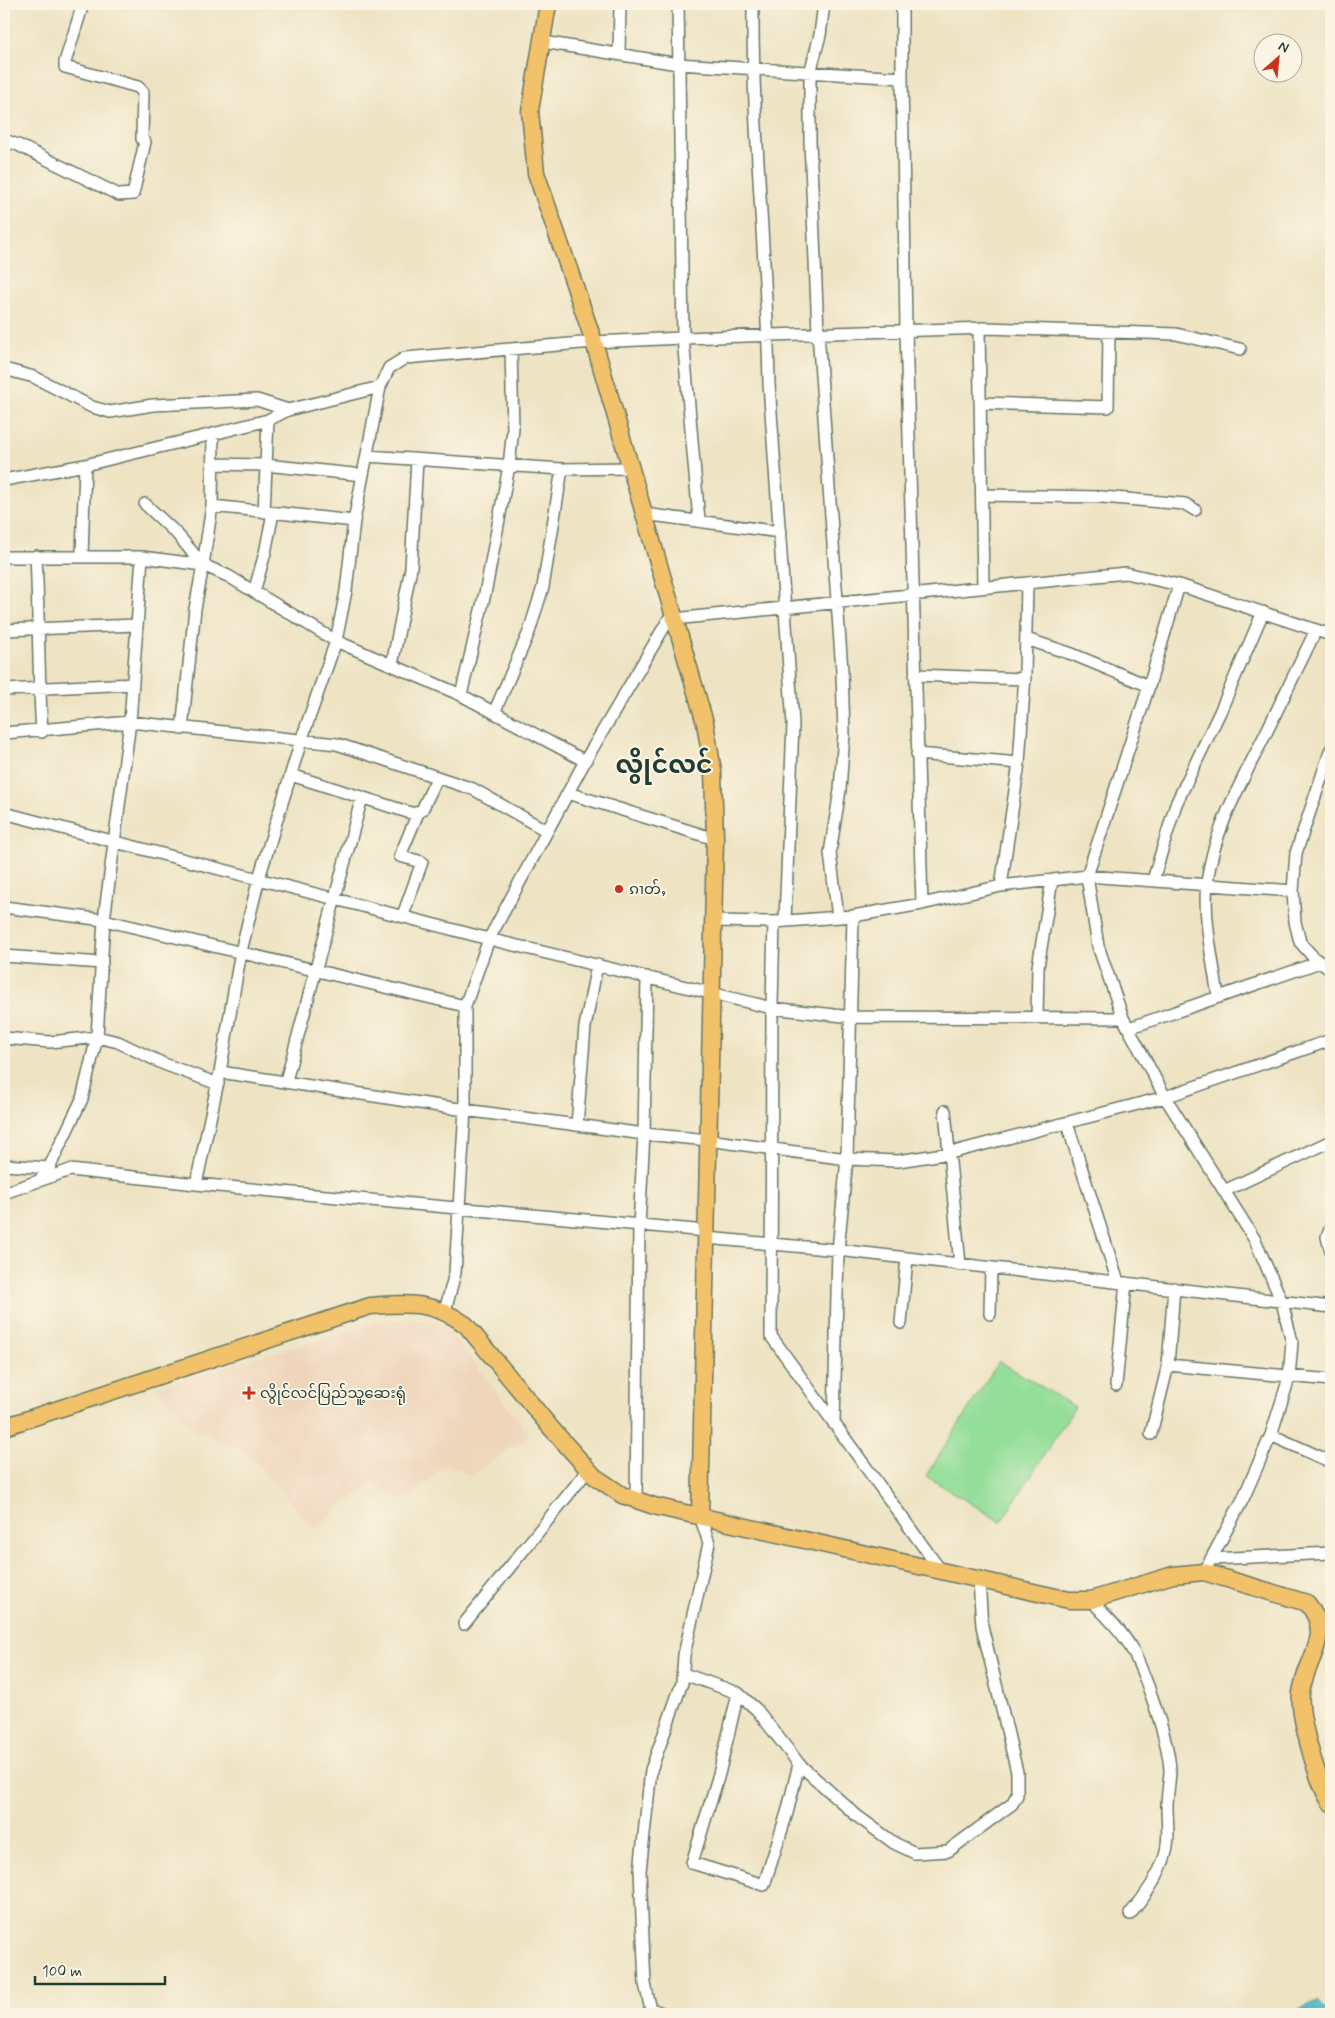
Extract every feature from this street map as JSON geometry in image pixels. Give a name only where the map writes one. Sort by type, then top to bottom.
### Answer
[{"type":"highway","points":[[548,4],[530,111],[533,152],[538,180],[594,342],[705,723],[713,771],[715,839],[700,1516]]},
{"type":"highway","points":[[4,1427],[370,1306],[422,1304],[445,1311],[466,1325],[588,1470],[606,1486],[636,1500],[1069,1600],[1091,1600],[1208,1566],[1307,1603],[1318,1613],[1323,1624],[1321,1641],[1303,1684],[1300,1701],[1319,1781],[1331,1803]]},
{"type":"street","points":[[4,140],[18,145],[118,195],[133,194],[145,142],[142,139],[144,92],[138,87],[65,67],[64,62],[83,4]]},
{"type":"street","points":[[619,54],[620,4]]},
{"type":"street","points":[[678,4],[683,338],[699,520]]},
{"type":"street","points":[[753,4],[753,69],[768,333],[769,384],[793,724],[780,922],[772,1008],[771,1336],[941,1571]]},
{"type":"street","points":[[824,4],[820,35],[810,73],[810,141],[818,332],[842,671],[844,734],[840,790],[830,853],[838,918]]},
{"type":"street","points":[[902,4],[906,330],[922,904]]},
{"type":"street","points":[[543,42],[678,64],[902,78]]},
{"type":"street","points":[[979,328],[983,587]]},
{"type":"street","points":[[196,1184],[218,1084],[240,951],[259,878],[301,741],[336,641],[346,592],[354,521],[380,387],[390,368],[405,358],[594,342],[768,333],[979,328],[1176,334],[1240,349]]},
{"type":"street","points":[[980,403],[1108,407],[1109,332]]},
{"type":"street","points":[[461,695],[486,589],[509,466],[513,428],[510,350]]},
{"type":"street","points":[[4,369],[34,377],[92,407],[110,412],[153,405],[257,400],[288,410]]},
{"type":"street","points":[[4,480],[85,465],[213,434],[268,420],[288,410],[380,387]]},
{"type":"street","points":[[254,592],[265,553],[268,512],[265,465],[268,420]]},
{"type":"street","points":[[182,729],[195,609],[212,506],[213,434]]},
{"type":"street","points":[[367,456],[562,469],[630,468]]},
{"type":"street","points":[[392,665],[411,568],[417,460]]},
{"type":"street","points":[[213,464],[265,465],[363,475]]},
{"type":"street","points":[[82,556],[85,465]]},
{"type":"street","points":[[494,713],[529,632],[543,587],[562,469]]},
{"type":"street","points":[[982,495],[1102,497],[1185,504],[1195,510]]},
{"type":"street","points":[[144,504],[178,534],[203,565]]},
{"type":"street","points":[[212,506],[354,521]]},
{"type":"street","points":[[644,514],[780,532]]},
{"type":"street","points":[[36,556],[40,628],[39,687],[42,732]]},
{"type":"street","points":[[39,1181],[49,1168],[82,1099],[97,1037],[104,920],[130,722],[142,556]]},
{"type":"street","points":[[4,557],[142,556],[203,565],[228,576],[336,641],[461,695],[585,761]]},
{"type":"street","points":[[445,1311],[455,1273],[465,1110],[465,1006],[489,939],[585,761],[674,616],[786,608],[1126,573],[1179,585],[1331,635]]},
{"type":"street","points":[[1001,886],[1019,763],[1025,680],[1027,583]]},
{"type":"street","points":[[1179,585],[1149,686],[1087,876],[1098,946],[1126,1023],[1165,1097],[1255,1240],[1282,1302],[1292,1342],[1289,1378],[1271,1435],[1243,1499],[1208,1566]]},
{"type":"street","points":[[1152,880],[1176,804],[1220,712],[1263,612]]},
{"type":"street","points":[[4,630],[137,625]]},
{"type":"street","points":[[1218,996],[1210,947],[1207,885],[1210,864],[1226,816],[1316,630]]},
{"type":"street","points":[[1026,639],[1072,654],[1149,686]]},
{"type":"street","points":[[915,675],[1025,680]]},
{"type":"street","points":[[4,690],[132,684]]},
{"type":"street","points":[[4,733],[42,732],[130,722],[337,744],[473,789],[547,831]]},
{"type":"street","points":[[1331,749],[1328,770],[1296,853],[1293,891],[1295,922],[1300,942],[1331,970]]},
{"type":"street","points":[[917,754],[1019,763]]},
{"type":"street","points":[[291,775],[414,814],[418,813]]},
{"type":"street","points":[[403,915],[422,862],[400,856],[418,813],[437,778]]},
{"type":"street","points":[[568,793],[715,839]]},
{"type":"street","points":[[287,1077],[317,971],[362,797]]},
{"type":"street","points":[[4,812],[114,843],[259,878],[489,939],[772,1008],[852,1017],[1037,1018],[1126,1023],[1218,996],[1320,962]]},
{"type":"street","points":[[713,921],[780,922],[838,918],[922,904],[1001,886],[1087,876],[1293,891]]},
{"type":"street","points":[[1037,1018],[1038,966],[1052,880]]},
{"type":"street","points":[[4,907],[104,920],[465,1006]]},
{"type":"street","points":[[834,1424],[838,1250],[848,1159],[853,916]]},
{"type":"street","points":[[4,956],[102,963]]},
{"type":"street","points":[[577,1125],[585,1027],[597,965]]},
{"type":"street","points":[[636,1500],[639,1226],[644,1134],[647,978]]},
{"type":"street","points":[[4,1038],[50,1042],[97,1037],[118,1042],[164,1064],[218,1084]]},
{"type":"street","points":[[220,1072],[465,1110],[644,1134],[708,1140],[848,1159],[898,1160],[950,1153],[1165,1097],[1331,1040]]},
{"type":"street","points":[[945,1111],[960,1265]]},
{"type":"street","points":[[1066,1123],[1122,1283],[1116,1385]]},
{"type":"street","points":[[1224,1191],[1331,1141]]},
{"type":"street","points":[[4,1165],[49,1168]]},
{"type":"street","points":[[4,1193],[70,1170],[196,1184],[639,1226],[770,1243],[1331,1307]]},
{"type":"street","points":[[1331,1227],[1327,1237],[1331,1252]]},
{"type":"street","points":[[901,1323],[907,1258]]},
{"type":"street","points":[[990,1314],[991,1268]]},
{"type":"street","points":[[1151,1434],[1168,1366],[1174,1288]]},
{"type":"street","points":[[1168,1366],[1289,1378],[1331,1380]]},
{"type":"street","points":[[1271,1435],[1331,1462]]},
{"type":"street","points":[[464,1624],[588,1470]]},
{"type":"street","points":[[665,2014],[652,2012],[645,1984],[640,1871],[651,1770],[676,1703],[684,1674],[684,1654],[709,1543],[700,1516]]},
{"type":"street","points":[[1208,1566],[1331,1554]]},
{"type":"street","points":[[684,1674],[738,1693],[757,1710],[799,1764],[858,1816],[894,1843],[915,1852],[948,1851],[1012,1804],[1017,1795],[1017,1772],[982,1626],[980,1580]]},
{"type":"street","points":[[1091,1600],[1115,1624],[1130,1646],[1148,1687],[1166,1747],[1170,1769],[1167,1799],[1168,1835],[1166,1854],[1157,1876],[1130,1914]]},
{"type":"street","points":[[738,1693],[719,1774],[692,1864],[764,1885],[787,1812],[799,1764]]},
{"type":"shaded area","points":[[386,1320],[438,1321],[445,1326],[530,1435],[471,1476],[447,1464],[404,1501],[373,1482],[313,1529],[249,1455],[196,1431],[154,1388]]},
{"type":"green space","points":[[999,1361],[1075,1407],[1001,1522],[926,1476]]},
{"type":"water","points":[[1318,2001],[1331,2014],[1294,2014],[1295,2011]]},
{"type":"place","name":"ၵၢတ်ႇ","points":[[619,889]]},
{"type":"place","name":"လွိုင်လင်ပြည်သူ့ဆေးရုံ","points":[[249,1393]]},
{"type":"district","name":"လွိုင်လင်","points":[[664,764]]}]
